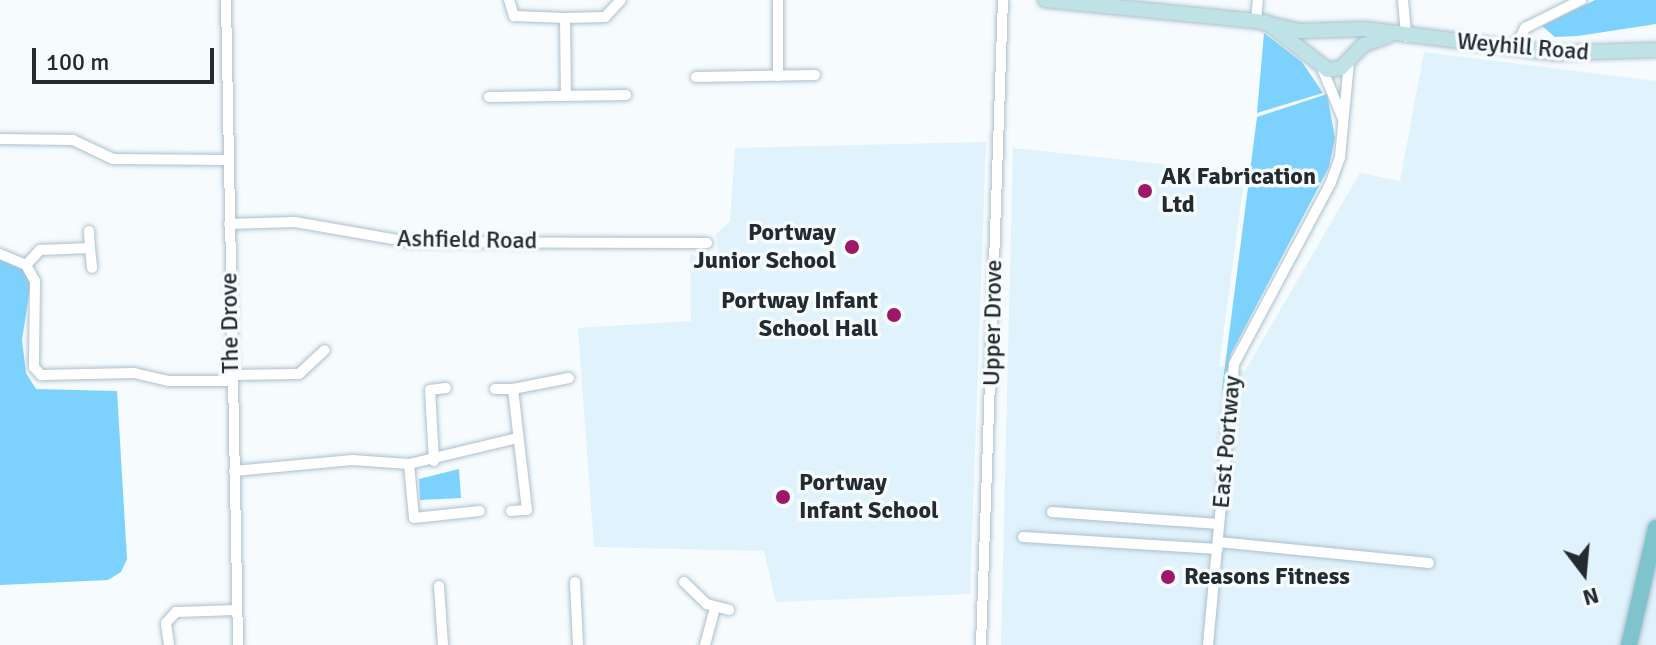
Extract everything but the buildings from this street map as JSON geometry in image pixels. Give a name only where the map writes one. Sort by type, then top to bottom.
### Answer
[{"type":"main road","name":"Weyhill Road","points":[[1045,0],[1125,4],[1322,30],[1514,49],[1578,54],[1656,50]]},
{"type":"main road","points":[[1261,21],[1318,64],[1336,69],[1370,41],[1391,35]]},
{"type":"main road","points":[[1318,64],[1312,44],[1322,30]]},
{"type":"main road","points":[[1341,30],[1351,57]]},
{"type":"main road","points":[[1629,645],[1656,528]]},
{"type":"street","name":"The Drove","points":[[226,0],[238,645]]},
{"type":"street","points":[[509,0],[514,16],[565,18],[605,17],[621,0]]},
{"type":"street","points":[[778,0],[778,76]]},
{"type":"street","name":"Upper Drove","points":[[981,645],[1003,0]]},
{"type":"street","points":[[1258,0],[1261,21]]},
{"type":"street","points":[[1403,0],[1406,37]]},
{"type":"street","points":[[1514,49],[1525,28],[1581,0]]},
{"type":"street","points":[[565,18],[566,96]]},
{"type":"street","name":"East Portway","points":[[1208,645],[1234,364],[1331,182],[1351,57]]},
{"type":"street","points":[[1318,64],[1343,121]]},
{"type":"street","points":[[696,77],[815,75]]},
{"type":"street","points":[[489,97],[626,95]]},
{"type":"street","points":[[0,139],[73,140],[113,159],[227,160]]},
{"type":"street","name":"Ashfield Road","points":[[229,224],[295,222],[410,242],[707,243]]},
{"type":"street","points":[[89,231],[92,268]]},
{"type":"street","points":[[26,265],[40,250],[90,248]]},
{"type":"street","points":[[0,254],[26,265],[35,281],[34,367],[41,375],[134,373],[169,381],[299,374],[325,350]]},
{"type":"street","points":[[495,389],[513,389],[569,378]]},
{"type":"street","points":[[434,461],[428,385],[446,388]]},
{"type":"street","points":[[511,511],[532,510],[517,438],[513,389]]},
{"type":"street","points":[[234,471],[352,460],[409,464],[434,461],[517,438]]},
{"type":"street","points":[[409,464],[414,518],[480,511]]},
{"type":"street","points":[[1052,512],[1219,524]]},
{"type":"street","points":[[1023,537],[1218,545],[1429,563]]},
{"type":"street","points":[[575,582],[578,645]]},
{"type":"street","points":[[684,582],[715,608],[729,610]]},
{"type":"street","points":[[439,586],[443,645]]},
{"type":"street","points":[[705,645],[715,608]]},
{"type":"street","points":[[169,645],[166,623],[176,612],[237,610]]},
{"type":"shaded area","points":[[1595,0],[1656,0],[1656,24],[1555,37],[1542,26]]},
{"type":"shaded area","points":[[1264,33],[1302,62],[1323,93],[1257,113]]},
{"type":"shaded area","points":[[1424,52],[1656,81],[1656,645],[1001,645],[1013,148],[1245,173],[1219,366],[1244,372],[1360,173],[1400,181]]},
{"type":"shaded area","points":[[1327,94],[1335,138],[1329,167],[1231,354],[1221,397],[1257,117]]},
{"type":"shaded area","name":"Portway Infant School","points":[[986,142],[970,594],[776,602],[764,551],[594,547],[578,328],[691,321],[690,254],[707,260],[718,251],[716,234],[730,221],[735,148]]},
{"type":"shaded area","points":[[0,259],[22,267],[31,282],[22,340],[26,373],[36,389],[117,391],[127,559],[121,572],[108,580],[0,585]]},
{"type":"shaded area","points":[[459,469],[461,498],[420,500],[419,479]]},
{"type":"place","name":"AK Fabrication Ltd","points":[[1145,191]]},
{"type":"place","name":"Portway Junior School","points":[[852,247]]},
{"type":"place","name":"Portway Infant School Hall","points":[[894,315]]},
{"type":"place","name":"Portway Infant School","points":[[783,497]]},
{"type":"place","name":"Reasons Fitness","points":[[1168,577]]}]
